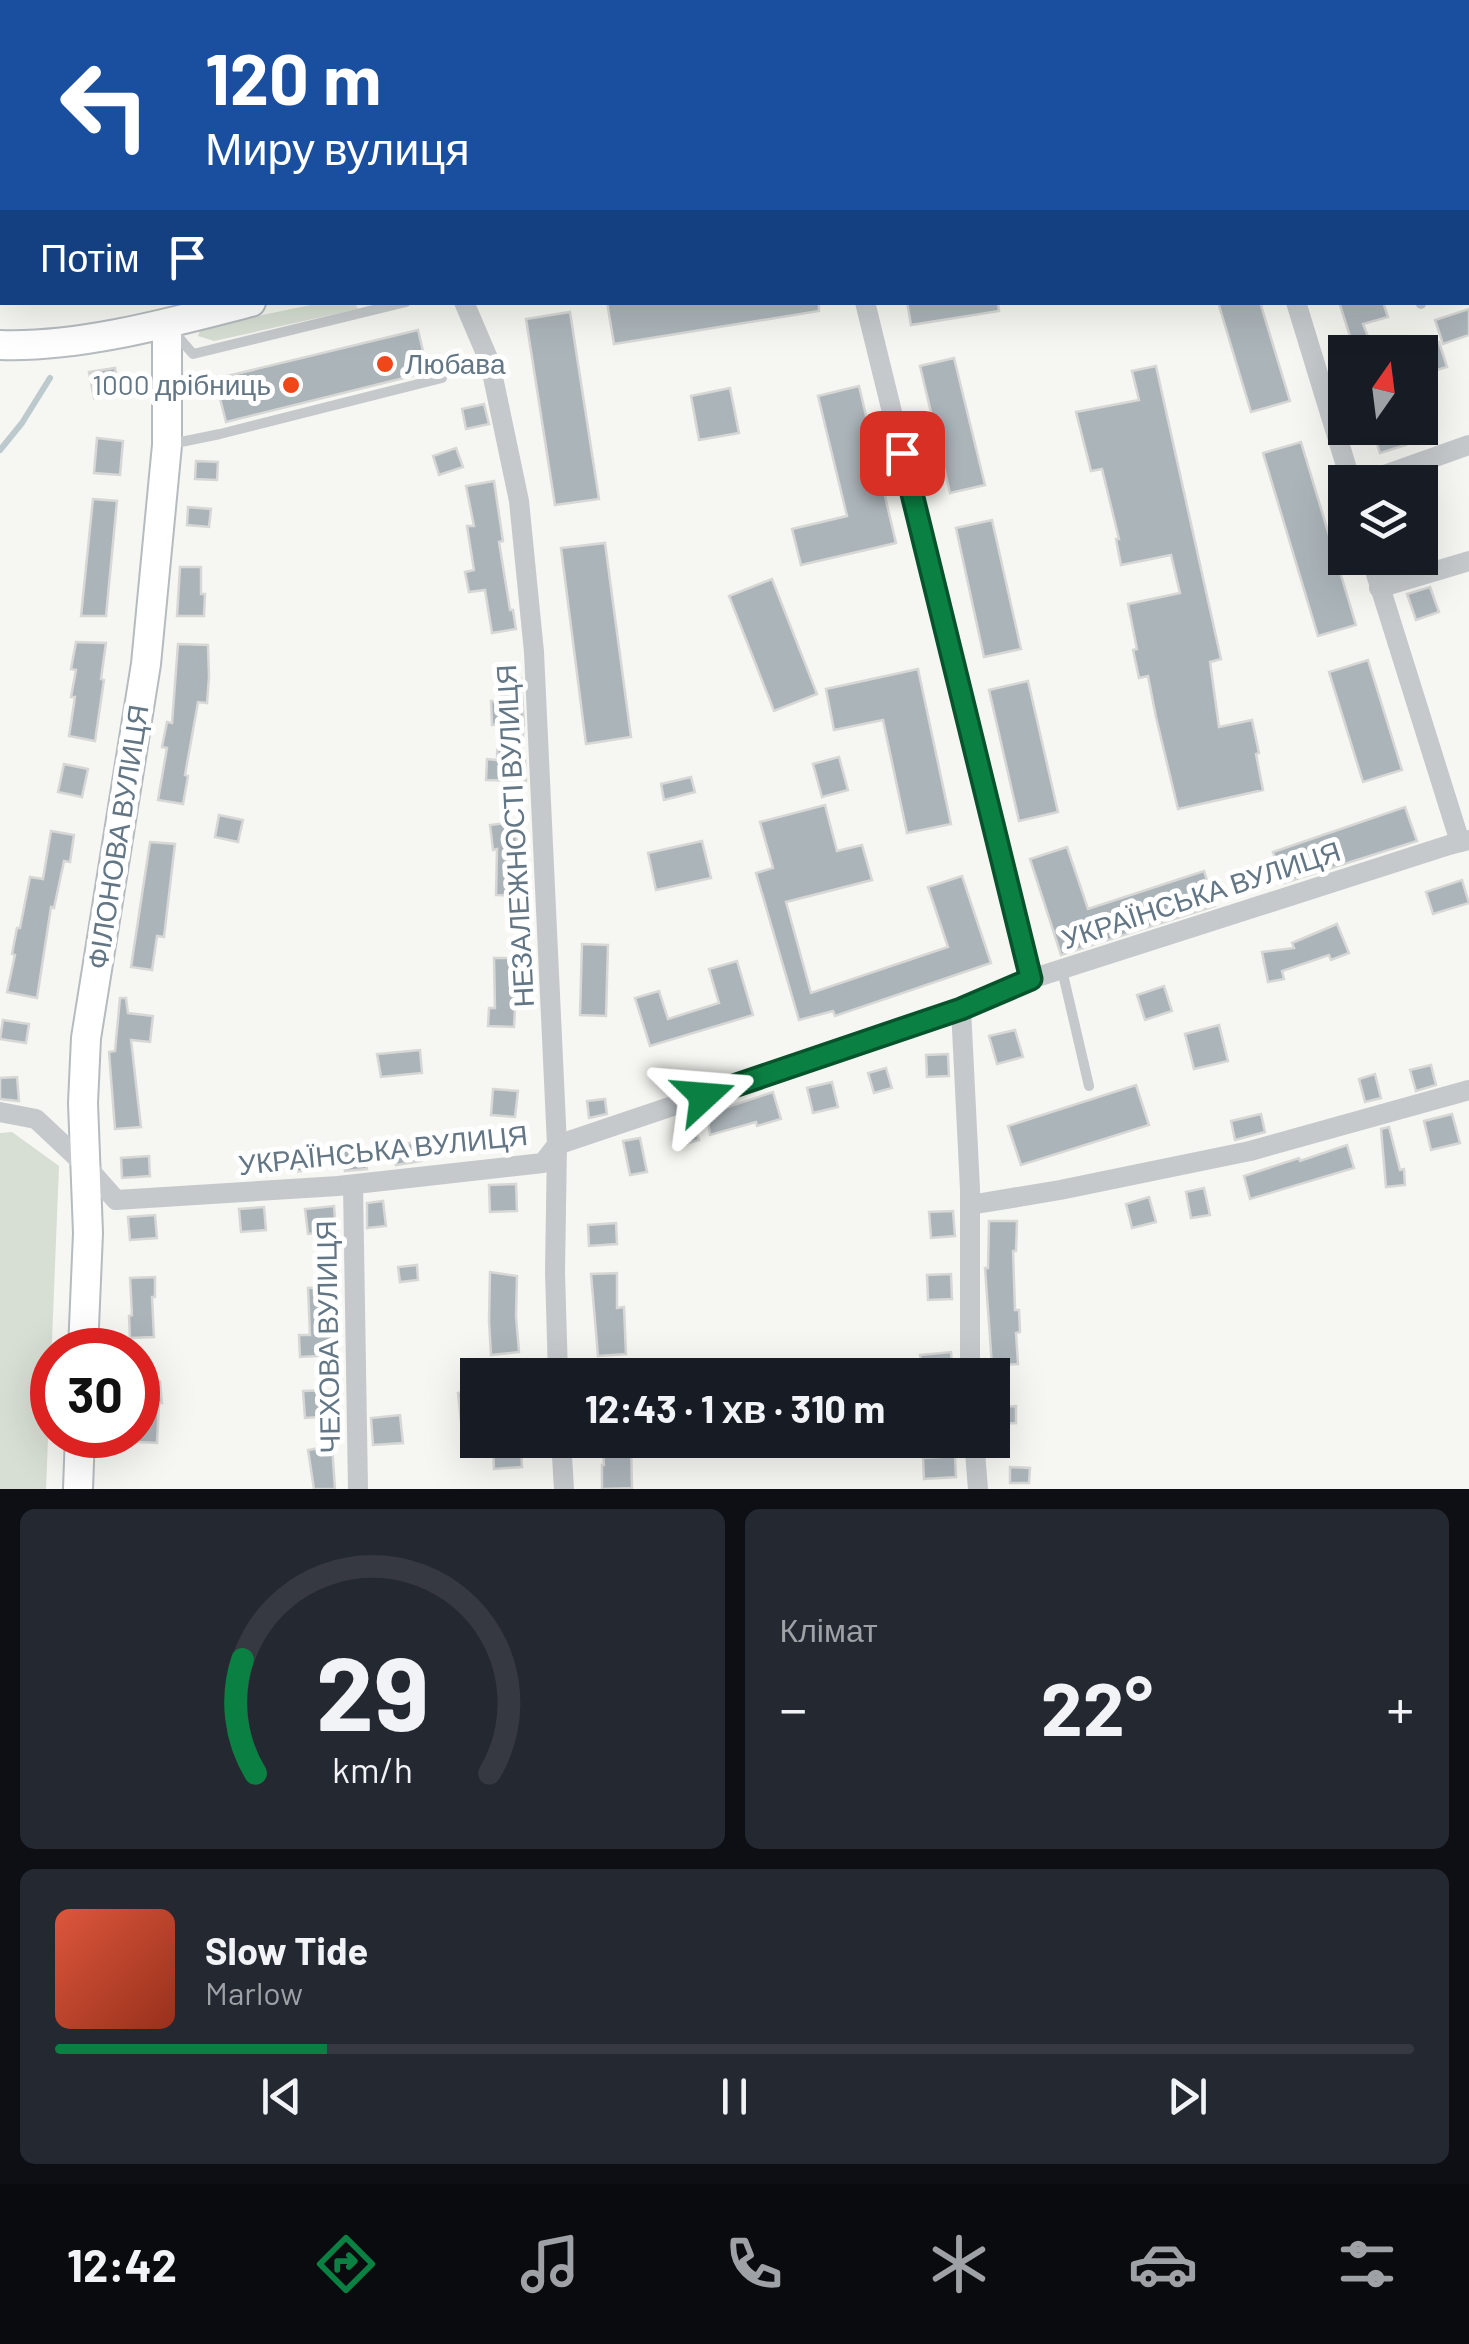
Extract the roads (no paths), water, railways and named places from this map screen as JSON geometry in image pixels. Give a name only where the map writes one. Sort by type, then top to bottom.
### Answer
[{"type":"street","name":"НЕЗАЛЕЖНОСТІ ВУЛИЦЯ","points":[[465,305],[490,363],[519,502],[535,670],[557,1145],[558,1358]]},
{"type":"street","points":[[866,305],[1031,979]]},
{"type":"street","points":[[1297,305],[1347,465]]},
{"type":"street","points":[[0,346],[34,346],[167,324],[216,307]]},
{"type":"street","name":"ФІЛОНОВА ВУЛИЦЯ","points":[[85,1328],[86,1038],[146,664],[167,445],[167,324]]},
{"type":"street","points":[[1412,465],[1469,444]]},
{"type":"street","points":[[1379,588],[1469,561]]},
{"type":"street","points":[[1376,575],[1465,841]]},
{"type":"street","name":"УКРАЇНСЬКА ВУЛИЦЯ","points":[[0,1112],[36,1119],[116,1200],[353,1184],[543,1163],[557,1145],[961,1009],[1031,979],[1465,841]]},
{"type":"street","points":[[961,1009],[970,1205],[970,1358]]},
{"type":"street","points":[[970,1205],[1250,1152],[1469,1090]]},
{"type":"street","name":"ЧЕХОВА ВУЛИЦЯ","points":[[353,1184],[358,1489]]},
{"type":"street","points":[[78,1489],[79,1458]]},
{"type":"street","points":[[562,1458],[564,1489]]},
{"type":"street","points":[[975,1458],[978,1489]]},
{"type":"lane","points":[[167,324],[194,354],[394,305]]},
{"type":"lane","points":[[167,445],[442,378]]},
{"type":"lane","points":[[1062,969],[1089,1086]]},
{"type":"waterway","points":[[0,450],[50,378]]},
{"type":"place","name":"Любава","points":[[385,364]]},
{"type":"place","name":"1000 дрібниць","points":[[291,385]]}]
